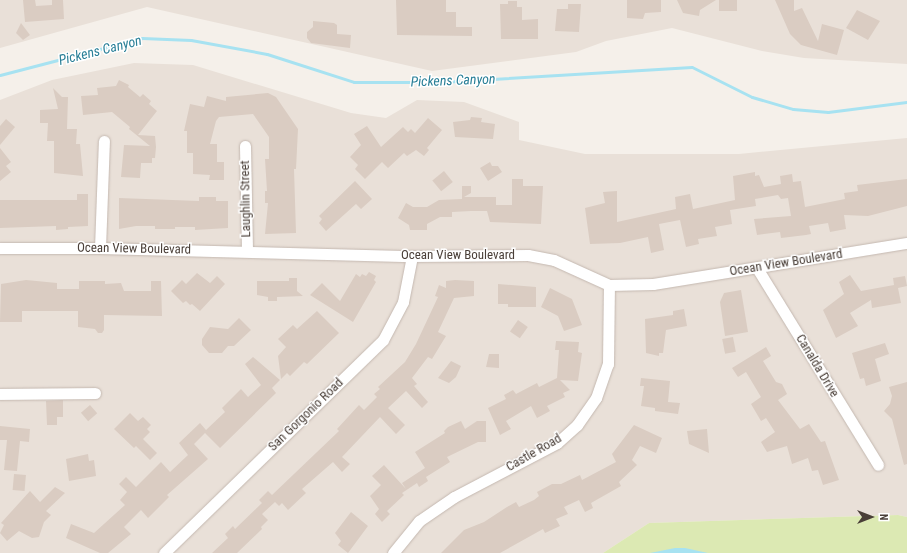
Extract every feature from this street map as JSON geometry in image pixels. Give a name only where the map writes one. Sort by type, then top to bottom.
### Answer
[{"type":"street","points":[[100,248],[104,141]]},
{"type":"street","name":"Laughlin Street","points":[[245,146],[247,252]]},
{"type":"street","name":"Ocean View Boulevard","points":[[0,248],[100,248],[412,256],[528,255],[554,260],[609,285],[653,284],[907,243]]},
{"type":"street","name":"San Gorgonio Road","points":[[164,553],[383,340],[403,302],[412,256]]},
{"type":"street","name":"Canalda Drive","points":[[757,268],[878,465]]},
{"type":"street","name":"Castle Road","points":[[393,553],[419,521],[454,497],[556,443],[576,425],[596,398],[608,364],[609,285]]},
{"type":"street","points":[[0,394],[95,393]]},
{"type":"shaded area","points":[[0,0],[907,0],[907,64],[804,58],[762,51],[672,28],[606,41],[576,52],[432,71],[147,7],[0,48]]},
{"type":"shaded area","points":[[134,63],[193,65],[351,113],[386,118],[417,100],[464,102],[519,122],[519,140],[585,154],[739,154],[907,138],[907,517],[898,515],[649,523],[603,553],[0,553],[0,100],[52,80]]},
{"type":"green space","points":[[898,515],[907,517],[907,553],[603,553],[649,523]]},
{"type":"water","points":[[675,548],[685,548],[708,553],[650,553]]},
{"type":"building","points":[[23,0],[35,0],[36,6],[52,5],[52,0],[63,0],[64,19],[25,22]]},
{"type":"building","points":[[396,0],[446,0],[446,12],[456,12],[456,27],[472,27],[472,36],[397,35]]},
{"type":"building","points":[[627,0],[661,0],[661,12],[645,13],[643,19],[627,18]]},
{"type":"building","points":[[677,0],[716,0],[700,10],[699,16],[683,13]]},
{"type":"building","points":[[719,0],[737,0],[737,11],[719,11]]},
{"type":"building","points":[[775,0],[794,0],[794,11],[802,8],[818,41],[822,24],[844,30],[837,55],[801,45],[790,34]]},
{"type":"building","points":[[508,1],[517,1],[517,7],[522,7],[522,20],[538,19],[538,39],[501,39],[500,4],[508,4]]},
{"type":"building","points":[[568,4],[581,4],[579,32],[555,31],[557,9],[568,9]]},
{"type":"building","points":[[857,10],[880,21],[868,40],[846,28]]},
{"type":"building","points":[[313,21],[334,23],[337,25],[337,34],[351,35],[350,48],[311,43],[307,38],[307,32],[313,27]]},
{"type":"building","points":[[21,23],[30,35],[23,40],[16,33]]},
{"type":"building","points":[[119,80],[129,85],[128,87],[140,97],[143,94],[151,101],[149,104],[157,111],[138,135],[155,136],[156,147],[155,158],[152,158],[152,163],[141,163],[140,178],[121,177],[124,145],[150,146],[129,129],[130,127],[112,112],[83,115],[81,96],[98,95],[97,88],[116,86]]},
{"type":"building","points":[[53,88],[62,97],[68,97],[67,129],[77,129],[76,144],[80,144],[83,176],[54,173],[54,141],[47,141],[48,123],[40,123],[40,110],[58,109]]},
{"type":"building","points":[[268,93],[276,97],[298,129],[296,169],[294,169],[296,233],[265,234],[268,203],[265,203],[265,191],[267,191],[265,159],[269,159],[269,137],[253,114],[219,117],[216,121],[210,144],[217,144],[217,162],[224,162],[224,180],[209,180],[210,175],[193,174],[193,153],[187,153],[187,131],[184,131],[190,104],[204,107],[207,96],[226,101],[226,97]]},
{"type":"building","points":[[471,117],[482,118],[481,122],[495,124],[493,139],[455,137],[453,122],[470,120]]},
{"type":"building","points":[[428,118],[442,130],[427,148],[429,150],[424,156],[416,150],[407,156],[404,153],[388,168],[382,162],[365,179],[355,169],[358,165],[350,157],[361,145],[354,134],[367,126],[381,147],[403,127],[408,132],[411,129],[415,133]]},
{"type":"building","points":[[6,119],[15,127],[0,145],[0,126]]},
{"type":"building","points":[[0,148],[11,162],[6,166],[11,172],[0,181]]},
{"type":"building","points":[[490,162],[492,166],[498,166],[502,172],[488,181],[480,168]]},
{"type":"building","points":[[444,171],[453,182],[441,191],[432,180]]},
{"type":"building","points":[[755,172],[755,176],[759,175],[764,187],[781,184],[780,176],[792,174],[793,182],[801,181],[805,207],[845,199],[844,193],[858,191],[857,185],[907,179],[907,206],[868,216],[844,215],[846,229],[830,232],[828,223],[809,226],[811,234],[806,235],[781,238],[780,232],[757,235],[754,219],[791,216],[788,198],[781,199],[778,195],[755,199],[756,206],[730,210],[732,224],[715,227],[717,236],[698,239],[699,244],[686,247],[680,220],[659,224],[664,250],[651,253],[648,237],[620,243],[590,244],[585,208],[605,203],[603,192],[617,191],[617,222],[676,209],[675,197],[690,194],[693,209],[735,200],[733,176]]},
{"type":"building","points":[[512,179],[523,179],[523,186],[543,186],[541,224],[490,222],[487,211],[471,211],[452,212],[452,217],[440,217],[427,224],[427,230],[410,230],[409,225],[398,218],[406,203],[413,207],[427,207],[439,200],[462,199],[462,186],[471,186],[471,193],[464,197],[496,197],[496,205],[512,205]]},
{"type":"building","points":[[355,181],[372,199],[361,209],[356,204],[326,231],[319,223],[322,219],[319,216]]},
{"type":"building","points":[[77,194],[88,194],[88,226],[68,227],[68,229],[56,230],[56,226],[0,228],[0,200],[77,200]]},
{"type":"building","points":[[199,197],[216,197],[216,201],[228,201],[228,228],[195,230],[195,227],[155,229],[155,226],[136,226],[119,229],[119,198],[199,201]]},
{"type":"building","points":[[369,272],[376,276],[374,280],[376,282],[353,322],[310,295],[322,283],[340,301],[356,274],[360,277],[362,274],[366,276]]},
{"type":"building","points":[[197,273],[210,283],[217,276],[225,284],[200,311],[186,301],[183,303],[171,291],[182,280],[186,284]]},
{"type":"building","points":[[850,275],[861,291],[894,285],[893,278],[905,276],[907,286],[898,288],[901,303],[872,308],[871,300],[850,313],[858,326],[836,338],[823,310],[844,294],[839,282]]},
{"type":"building","points":[[289,278],[297,278],[297,291],[303,296],[277,297],[277,301],[268,301],[268,297],[257,295],[257,281],[289,281]]},
{"type":"building","points":[[26,280],[57,283],[57,289],[79,289],[79,281],[105,281],[105,284],[121,283],[124,291],[151,291],[151,281],[161,281],[162,316],[104,315],[104,330],[102,333],[98,333],[95,329],[78,327],[78,311],[22,311],[22,322],[0,322],[1,284]]},
{"type":"building","points":[[446,281],[474,281],[474,296],[454,298],[438,332],[446,336],[432,359],[428,357],[412,378],[417,384],[414,386],[428,402],[422,408],[406,391],[388,408],[405,425],[396,434],[380,417],[342,457],[350,464],[342,472],[333,462],[302,489],[306,493],[288,510],[282,503],[279,506],[275,502],[262,514],[268,520],[261,527],[262,529],[237,553],[212,553],[228,538],[225,534],[233,526],[235,529],[262,503],[259,500],[268,491],[272,495],[339,431],[337,429],[359,405],[364,410],[377,397],[374,394],[380,389],[378,387],[405,362],[416,344],[438,297],[435,296],[439,285],[446,288]]},
{"type":"building","points":[[498,284],[536,287],[536,307],[508,307],[508,304],[498,304]]},
{"type":"building","points":[[550,288],[572,299],[582,325],[564,331],[558,316],[541,307]]},
{"type":"building","points":[[741,290],[748,332],[725,336],[720,302],[724,293]]},
{"type":"building","points":[[684,309],[687,326],[666,330],[663,353],[659,353],[659,356],[646,353],[645,319],[673,315],[673,311]]},
{"type":"building","points":[[317,311],[339,333],[307,364],[304,362],[290,376],[287,373],[281,379],[278,356],[286,347],[278,339],[293,325],[297,329]]},
{"type":"building","points":[[239,318],[251,330],[234,346],[228,346],[222,353],[209,353],[202,345],[202,339],[210,327],[228,329]]},
{"type":"building","points":[[518,320],[528,327],[520,338],[510,331]]},
{"type":"building","points":[[733,337],[736,352],[725,354],[722,339]]},
{"type":"building","points":[[556,341],[579,342],[578,352],[582,353],[578,381],[560,380],[570,390],[563,393],[565,397],[547,406],[550,411],[537,418],[531,406],[506,421],[511,429],[500,435],[488,408],[506,399],[504,395],[513,390],[516,394],[537,383],[539,387],[557,378],[559,350],[555,350]]},
{"type":"building","points":[[885,343],[889,354],[875,359],[881,381],[866,386],[864,378],[860,379],[852,353]]},
{"type":"building","points":[[766,347],[771,356],[763,361],[776,382],[782,384],[787,394],[778,400],[800,429],[809,424],[821,442],[825,441],[839,480],[823,485],[818,470],[812,471],[808,458],[792,464],[787,446],[767,452],[761,442],[775,432],[766,418],[761,421],[751,404],[761,397],[746,372],[738,377],[732,368]]},
{"type":"building","points":[[489,354],[499,354],[499,368],[486,367]]},
{"type":"building","points":[[253,357],[280,380],[272,388],[276,393],[220,448],[205,433],[194,444],[208,459],[167,495],[169,497],[148,518],[141,510],[124,527],[131,534],[108,553],[100,553],[66,538],[71,524],[94,533],[125,505],[120,500],[127,492],[119,484],[126,477],[136,487],[161,462],[170,472],[188,455],[179,443],[200,423],[206,430],[225,412],[222,408],[241,389],[248,397],[261,385],[245,364]]},
{"type":"building","points":[[451,361],[461,366],[456,377],[449,383],[438,378]]},
{"type":"building","points":[[641,378],[670,381],[668,402],[680,403],[678,414],[655,411],[655,408],[641,406],[644,386],[640,386]]},
{"type":"building","points":[[907,382],[907,464],[904,465],[892,419],[884,411],[890,404],[892,396],[889,387]]},
{"type":"building","points":[[63,400],[63,417],[57,417],[57,425],[47,425],[46,401]]},
{"type":"building","points":[[90,405],[97,413],[88,421],[81,413]]},
{"type":"building","points":[[130,413],[138,421],[143,417],[151,425],[147,429],[150,432],[143,439],[157,453],[150,460],[136,446],[134,448],[114,429]]},
{"type":"building","points":[[461,421],[465,429],[477,421],[486,421],[486,442],[478,442],[447,457],[450,462],[426,477],[428,481],[419,487],[417,483],[402,493],[404,495],[387,511],[390,514],[382,522],[375,514],[379,509],[370,496],[381,485],[372,476],[384,465],[406,489],[402,483],[425,468],[415,452],[445,433],[444,431],[448,427]]},
{"type":"building","points":[[634,425],[662,438],[656,453],[640,446],[632,460],[637,465],[619,482],[621,486],[591,503],[593,508],[585,512],[579,500],[564,507],[568,514],[556,519],[560,526],[545,533],[543,529],[500,553],[441,553],[464,530],[484,522],[516,502],[519,507],[534,500],[539,496],[537,492],[552,484],[561,484],[580,475],[582,480],[616,462],[612,454]]},
{"type":"building","points":[[0,426],[30,429],[29,442],[20,441],[17,471],[4,470],[7,440],[0,440]]},
{"type":"building","points":[[707,429],[709,453],[689,444],[687,431]]},
{"type":"building","points":[[88,454],[89,461],[94,460],[96,476],[69,481],[66,459]]},
{"type":"building","points":[[14,474],[26,475],[25,491],[13,490]]},
{"type":"building","points":[[55,487],[65,493],[46,511],[51,515],[44,522],[39,537],[32,538],[19,531],[7,541],[0,533],[4,525],[1,523],[30,491],[40,502]]},
{"type":"building","points":[[351,512],[368,526],[348,553],[338,545],[341,541],[335,533]]},
{"type":"waterway","name":"Pickens Canyon","points":[[0,75],[142,38],[191,40],[267,54],[354,82],[441,82],[692,67],[752,97],[793,109],[828,112],[907,102]]}]
